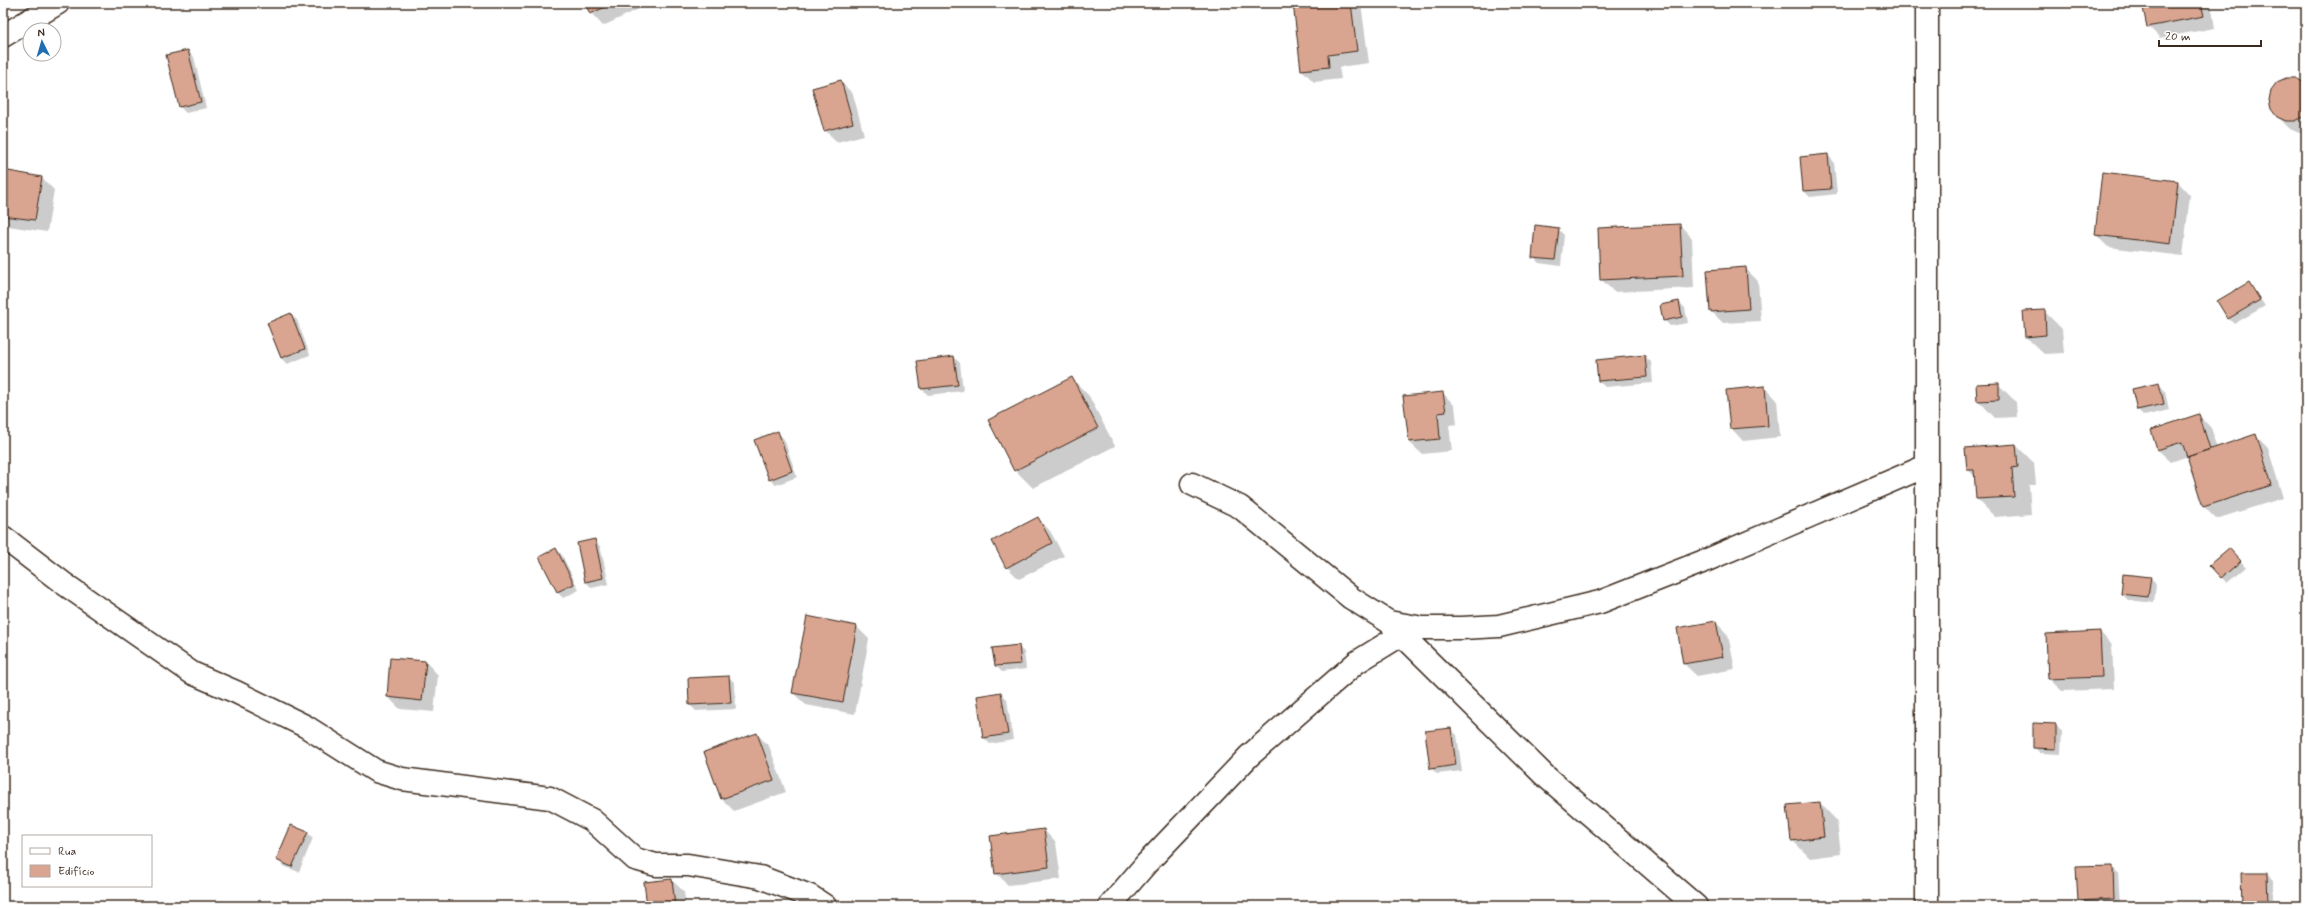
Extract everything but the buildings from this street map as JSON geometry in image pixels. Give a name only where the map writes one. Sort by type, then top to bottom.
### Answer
[{"type":"street","points":[[3,36],[58,3]]},
{"type":"street","points":[[1927,3],[1927,906]]},
{"type":"street","points":[[1110,906],[1146,864],[1249,756],[1395,629],[1499,626],[1600,602],[1708,560],[1926,466]]},
{"type":"street","points":[[1192,484],[1240,507],[1351,598],[1395,629],[1544,775],[1696,906]]},
{"type":"street","points":[[3,537],[63,583],[192,673],[305,726],[376,771],[402,779],[550,798],[592,820],[635,859],[656,865],[688,865],[760,877],[810,896],[825,906]]}]
